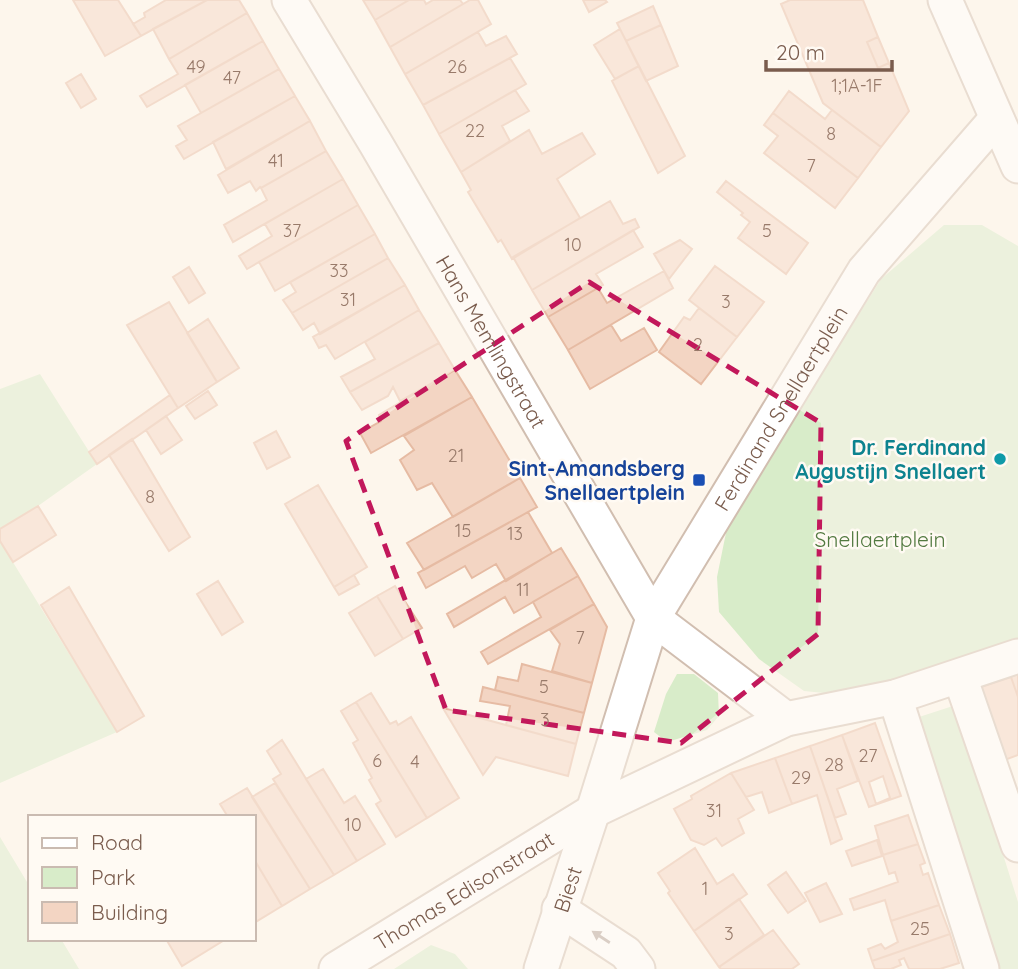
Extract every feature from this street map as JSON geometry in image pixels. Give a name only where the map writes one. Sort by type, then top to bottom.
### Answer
[{"type":"street","name":"Hans Memlingstraat","points":[[289,0],[653,618]]},
{"type":"street","points":[[945,0],[1007,116],[1018,166]]},
{"type":"street","name":"Ferdinand Snellaertplein","points":[[653,618],[864,271],[1007,116]]},
{"type":"street","points":[[593,811],[653,618],[786,719]]},
{"type":"street","points":[[593,811],[786,719],[895,697],[1018,656]]},
{"type":"street","points":[[960,677],[1018,845]]},
{"type":"street","points":[[895,697],[982,969]]},
{"type":"street","name":"Biest","points":[[541,969],[593,811]]},
{"type":"street","name":"Thomas Edisonstraat","points":[[336,969],[593,811]]},
{"type":"street","points":[[559,909],[626,953],[638,969]]},
{"type":"highlighted area","points":[[589,282],[821,423],[818,634],[681,743],[446,710],[346,441]]},
{"type":"green space","name":"Snellaertplein","points":[[944,225],[982,225],[1018,246],[1018,640],[844,695],[804,691],[759,659],[719,612],[717,577],[728,523],[881,279]]},
{"type":"green space","points":[[40,374],[97,464],[0,529],[0,389]]},
{"type":"green space","points":[[0,541],[117,732],[0,783]]},
{"type":"green space","points":[[677,674],[694,674],[718,693],[719,716],[707,730],[667,742],[654,732],[666,694]]},
{"type":"green space","points":[[956,705],[1018,902],[1018,969],[1000,969],[919,717]]},
{"type":"green space","points":[[0,837],[28,884],[28,941],[62,941],[79,969],[0,969]]},
{"type":"green space","points":[[431,945],[455,954],[468,969],[394,969]]},
{"type":"building","points":[[73,0],[118,0],[141,36],[105,56]]},
{"type":"building","points":[[166,0],[207,0],[141,36],[133,24],[145,17],[144,13]]},
{"type":"building","points":[[207,0],[239,0],[247,13],[169,59],[153,29]]},
{"type":"building","points":[[363,0],[409,0],[375,20]]},
{"type":"building","points":[[409,0],[424,0],[426,4],[433,0],[460,0],[463,4],[390,47],[375,20]]},
{"type":"building","points":[[470,0],[478,0],[491,24],[405,74],[390,47]]},
{"type":"building","points":[[583,0],[605,0],[607,2],[589,12]]},
{"type":"building","points":[[790,0],[863,0],[878,37],[867,42],[878,68],[889,63],[909,111],[881,147],[823,103],[781,4]]},
{"type":"building","points":[[653,6],[661,25],[626,41],[617,23]]},
{"type":"building","points":[[247,13],[263,41],[147,107],[140,96],[178,74],[169,59]]},
{"type":"building","points":[[661,25],[678,66],[646,81],[626,41]]},
{"type":"building","points":[[620,29],[639,66],[615,79],[594,45]]},
{"type":"building","points":[[478,32],[486,46],[506,36],[517,54],[423,105],[405,74]]},
{"type":"building","points":[[878,37],[889,63],[878,68],[867,42]]},
{"type":"building","points":[[263,41],[279,69],[201,113],[185,85]]},
{"type":"building","points":[[510,58],[526,84],[439,134],[423,105]]},
{"type":"building","points":[[639,66],[685,156],[658,173],[612,81]]},
{"type":"building","points":[[279,69],[295,96],[184,159],[176,146],[187,140],[178,126]]},
{"type":"building","points":[[81,74],[96,99],[81,108],[66,83]]},
{"type":"building","points":[[515,90],[529,111],[502,126],[510,141],[461,172],[439,134]]},
{"type":"building","points":[[789,91],[825,119],[832,110],[881,147],[858,178],[773,113]]},
{"type":"building","points":[[295,96],[310,121],[226,169],[213,142]]},
{"type":"building","points":[[773,113],[858,178],[835,208],[764,153],[778,136],[764,125]]},
{"type":"building","points":[[310,121],[326,151],[256,191],[250,181],[228,193],[218,175]]},
{"type":"building","points":[[529,130],[542,154],[582,133],[595,154],[557,179],[580,218],[512,259],[501,240],[498,242],[468,192],[471,190],[461,172]]},
{"type":"building","points":[[326,151],[343,179],[233,242],[224,225],[267,200],[261,188]]},
{"type":"building","points":[[343,179],[358,205],[247,269],[239,256],[272,236],[265,224]]},
{"type":"building","points":[[726,181],[808,243],[786,274],[738,238],[750,222],[717,192]]},
{"type":"building","points":[[610,201],[623,224],[635,219],[639,227],[532,290],[513,257]]},
{"type":"building","points":[[358,205],[375,234],[275,291],[259,262]]},
{"type":"building","points":[[633,230],[643,247],[596,274],[603,285],[548,317],[532,290]]},
{"type":"building","points":[[375,234],[388,258],[292,313],[283,300],[296,292],[290,282]]},
{"type":"building","points":[[680,240],[692,249],[669,279],[654,254]]},
{"type":"building","points":[[388,258],[405,285],[320,334],[314,323],[303,330],[292,313]]},
{"type":"building","points":[[715,266],[764,302],[737,337],[689,300]]},
{"type":"building","points":[[189,267],[205,293],[189,303],[173,277]]},
{"type":"building","points":[[664,271],[673,288],[568,350],[548,317],[598,288],[607,303]]},
{"type":"building","points":[[405,285],[419,310],[335,359],[326,345],[319,348],[313,337]]},
{"type":"building","points":[[169,302],[217,382],[178,408],[127,325]]},
{"type":"building","points":[[699,308],[737,337],[701,384],[659,352],[684,317],[690,320]]},
{"type":"building","points":[[419,310],[439,343],[350,392],[341,377],[375,359],[365,342]]},
{"type":"building","points":[[208,319],[239,368],[217,382],[187,333]]},
{"type":"building","points":[[611,325],[621,341],[644,328],[657,350],[590,389],[568,350]]},
{"type":"building","points":[[439,343],[455,370],[400,401],[393,387],[388,396],[362,410],[350,392]]},
{"type":"building","points":[[455,370],[472,397],[371,453],[360,433],[381,421],[379,415]]},
{"type":"building","points":[[208,391],[217,405],[195,419],[186,406]]},
{"type":"building","points":[[170,395],[178,408],[97,464],[89,452]]},
{"type":"building","points":[[472,397],[520,478],[453,517],[432,483],[417,490],[400,460],[414,450],[404,436]]},
{"type":"building","points":[[166,416],[182,440],[161,454],[146,430]]},
{"type":"building","points":[[276,431],[290,457],[267,469],[254,443]]},
{"type":"building","points":[[132,439],[190,537],[169,551],[109,455]]},
{"type":"building","points":[[520,478],[537,507],[424,570],[407,543]]},
{"type":"building","points":[[318,485],[367,567],[334,587],[285,504]]},
{"type":"building","points":[[38,506],[56,535],[13,562],[0,541],[0,529]]},
{"type":"building","points":[[528,512],[552,553],[506,581],[496,564],[472,578],[465,566],[426,588],[418,573]]},
{"type":"building","points":[[561,548],[578,576],[514,613],[505,597],[454,627],[447,614]]},
{"type":"building","points":[[354,575],[359,584],[339,595],[334,587]]},
{"type":"building","points":[[578,576],[594,604],[488,664],[481,652],[541,617],[533,602]]},
{"type":"building","points":[[218,581],[243,622],[222,635],[197,594]]},
{"type":"building","points":[[395,586],[422,628],[403,639],[377,596]]},
{"type":"building","points":[[69,587],[144,716],[117,732],[41,605]]},
{"type":"building","points":[[377,596],[403,639],[375,656],[349,613]]},
{"type":"building","points":[[594,604],[607,627],[592,683],[552,671],[560,644],[550,630]]},
{"type":"building","points":[[522,664],[592,683],[584,713],[495,690],[498,677],[518,681]]},
{"type":"building","points":[[1018,674],[1018,697],[1011,677]]},
{"type":"building","points":[[1011,677],[1018,697],[1018,755],[1002,761],[978,688]]},
{"type":"building","points":[[483,687],[584,713],[576,744],[506,725],[510,706],[480,701]]},
{"type":"building","points":[[371,693],[390,724],[396,721],[398,725],[411,717],[459,798],[427,818],[356,702]]},
{"type":"building","points":[[356,702],[427,818],[396,837],[376,804],[381,801],[353,743],[358,740],[341,711]]},
{"type":"building","points":[[443,708],[576,744],[568,776],[496,757],[483,775]]},
{"type":"building","points":[[875,723],[901,796],[869,807],[842,735]],"holes":[[[883,776],[890,798],[876,804],[869,782]]]},
{"type":"building","points":[[842,735],[858,781],[837,789],[846,814],[835,818],[810,746]]},
{"type":"building","points":[[282,740],[357,861],[334,875],[273,779],[281,774],[267,751]]},
{"type":"building","points":[[810,746],[842,839],[831,844],[817,795],[792,804],[775,758]]},
{"type":"building","points":[[775,758],[792,804],[769,813],[762,792],[746,797],[731,773]]},
{"type":"building","points":[[323,769],[344,803],[355,796],[385,844],[357,861],[306,779]]},
{"type":"building","points":[[731,773],[754,810],[738,819],[744,833],[722,846],[716,838],[704,845],[691,840],[674,809]]},
{"type":"building","points":[[275,783],[334,875],[310,889],[252,797]]},
{"type":"building","points":[[247,788],[310,889],[282,906],[256,862],[256,815],[227,815],[220,804]]},
{"type":"building","points":[[908,815],[918,844],[883,855],[875,826]]},
{"type":"building","points":[[877,840],[882,856],[852,866],[846,851]]},
{"type":"building","points":[[918,844],[925,863],[920,865],[923,875],[928,873],[939,905],[891,921],[885,900],[854,910],[850,899],[898,882],[895,872],[889,874],[883,855]]},
{"type":"building","points":[[695,848],[717,884],[733,874],[747,894],[694,931],[658,873]]},
{"type":"building","points":[[256,862],[282,906],[256,922]]},
{"type":"building","points":[[786,872],[806,901],[788,913],[768,885]]},
{"type":"building","points":[[826,883],[842,914],[820,922],[805,893]]},
{"type":"building","points":[[739,899],[764,935],[719,967],[694,931]]},
{"type":"building","points":[[939,905],[950,934],[872,961],[868,949],[881,944],[885,949],[898,942],[891,921]]},
{"type":"building","points":[[773,930],[799,964],[792,969],[719,967]]},
{"type":"building","points":[[950,934],[959,963],[940,969],[909,969],[904,958],[899,960],[901,965],[891,969],[875,969],[872,961]]},
{"type":"building","points":[[167,941],[223,941],[182,966]]},
{"type":"place","name":"Dr. Ferdinand Augustijn Snellaert","points":[[1000,459]]},
{"type":"place","name":"Sint-Amandsberg Snellaertplein","points":[[699,480]]}]
